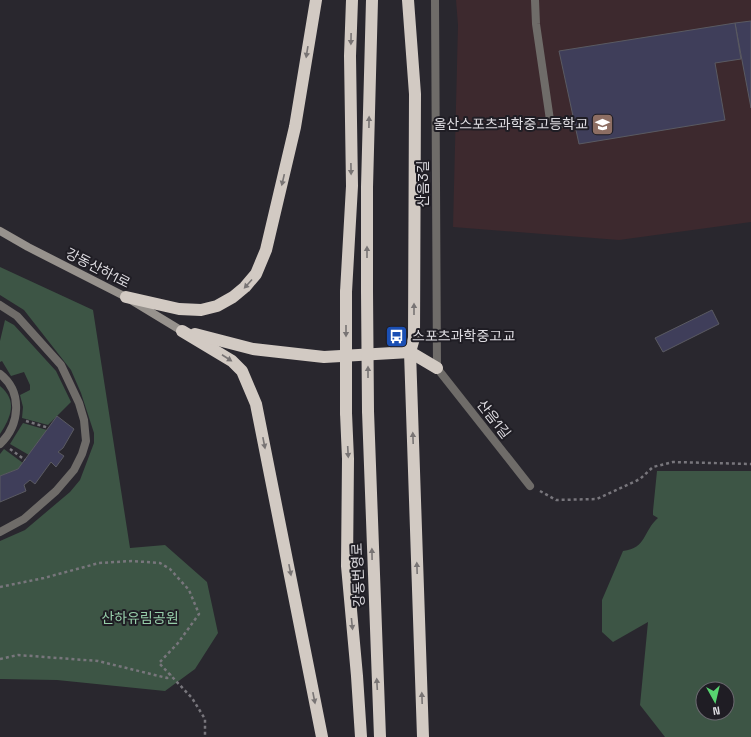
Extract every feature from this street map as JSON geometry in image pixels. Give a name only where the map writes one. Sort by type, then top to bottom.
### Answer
[{"type":"highway","points":[[126,297],[179,309],[201,310],[217,306],[233,297],[245,287],[256,274],[266,250],[295,127],[316,0]]},
{"type":"highway","name":"강동번영로","points":[[352,0],[350,56],[352,186],[346,292],[346,413],[348,459],[347,566],[361,737]]},
{"type":"highway","name":"강동번영로","points":[[372,0],[367,187],[368,411],[380,737]]},
{"type":"highway","points":[[408,0],[415,94],[414,338],[410,352],[422,737]]},
{"type":"highway","points":[[182,331],[253,348],[324,357],[410,352],[437,368]]},
{"type":"highway","points":[[182,331],[232,360],[242,371],[256,404],[322,737]]},
{"type":"street","name":"산음3길","points":[[435,0],[437,368]]},
{"type":"street","points":[[535,0],[536,24],[550,120],[554,126],[569,124]]},
{"type":"street","name":"강동산하1로","points":[[0,231],[126,297],[182,331]]},
{"type":"street","points":[[0,305],[17,316],[61,365],[79,403],[84,420],[86,441],[82,454],[74,470],[56,491],[24,519],[0,532]]},
{"type":"street","name":"산음1길","points":[[437,368],[530,486]]},
{"type":"street","points":[[0,374],[8,380],[15,394],[16,418],[13,428],[1,443]]},
{"type":"path","points":[[16,418],[49,428]]},
{"type":"path","points":[[1,443],[25,460]]},
{"type":"path","points":[[530,486],[556,500],[597,499],[640,478],[653,467],[673,462],[751,464]]},
{"type":"path","points":[[0,587],[44,578],[99,563],[132,561],[160,562],[170,569],[189,590],[199,614],[178,643],[159,663],[192,698],[205,719],[205,737]]},
{"type":"path","points":[[0,659],[18,655],[98,661],[167,678],[171,674]]},
{"type":"shaded area","name":"울산스포츠과학중고등학교","points":[[456,0],[751,0],[751,222],[619,240],[453,227],[458,25]]},
{"type":"green space","name":"산하유림공원","points":[[0,267],[93,310],[130,548],[165,545],[207,582],[218,633],[195,669],[165,691],[57,680],[0,679],[0,541],[25,530],[70,492],[80,480],[94,443],[94,433],[81,393],[71,370],[24,310],[0,295]]},
{"type":"green space","points":[[5,320],[14,325],[56,371],[71,402],[48,425],[22,418],[23,407],[20,395],[30,390],[30,385],[24,372],[11,376],[2,361],[0,362],[0,341]]},
{"type":"green space","points":[[0,386],[9,397],[11,409],[10,415],[0,434]]},
{"type":"green space","points":[[23,423],[47,430],[29,455],[10,444]]},
{"type":"green space","points":[[4,449],[23,463],[18,469],[0,476],[0,454]]},
{"type":"green space","points":[[657,471],[751,471],[751,737],[665,737],[640,705],[648,622],[613,642],[602,632],[602,600],[623,551],[631,549],[641,543],[653,523],[658,518],[653,515]]},
{"type":"building","points":[[751,21],[751,108],[735,23]]},
{"type":"building","points":[[735,23],[741,59],[715,63],[725,120],[579,144],[559,51]]},
{"type":"building","points":[[712,310],[719,324],[663,352],[655,338]]},
{"type":"building","points":[[57,416],[74,429],[63,448],[58,452],[64,456],[56,467],[51,462],[35,484],[30,480],[24,485],[26,491],[0,502],[0,476],[18,469]]},
{"type":"place","name":"울산스포츠과학중고등학교","points":[[603,124]]},
{"type":"place","name":"스포츠과학중고교","points":[[396,336]]}]
